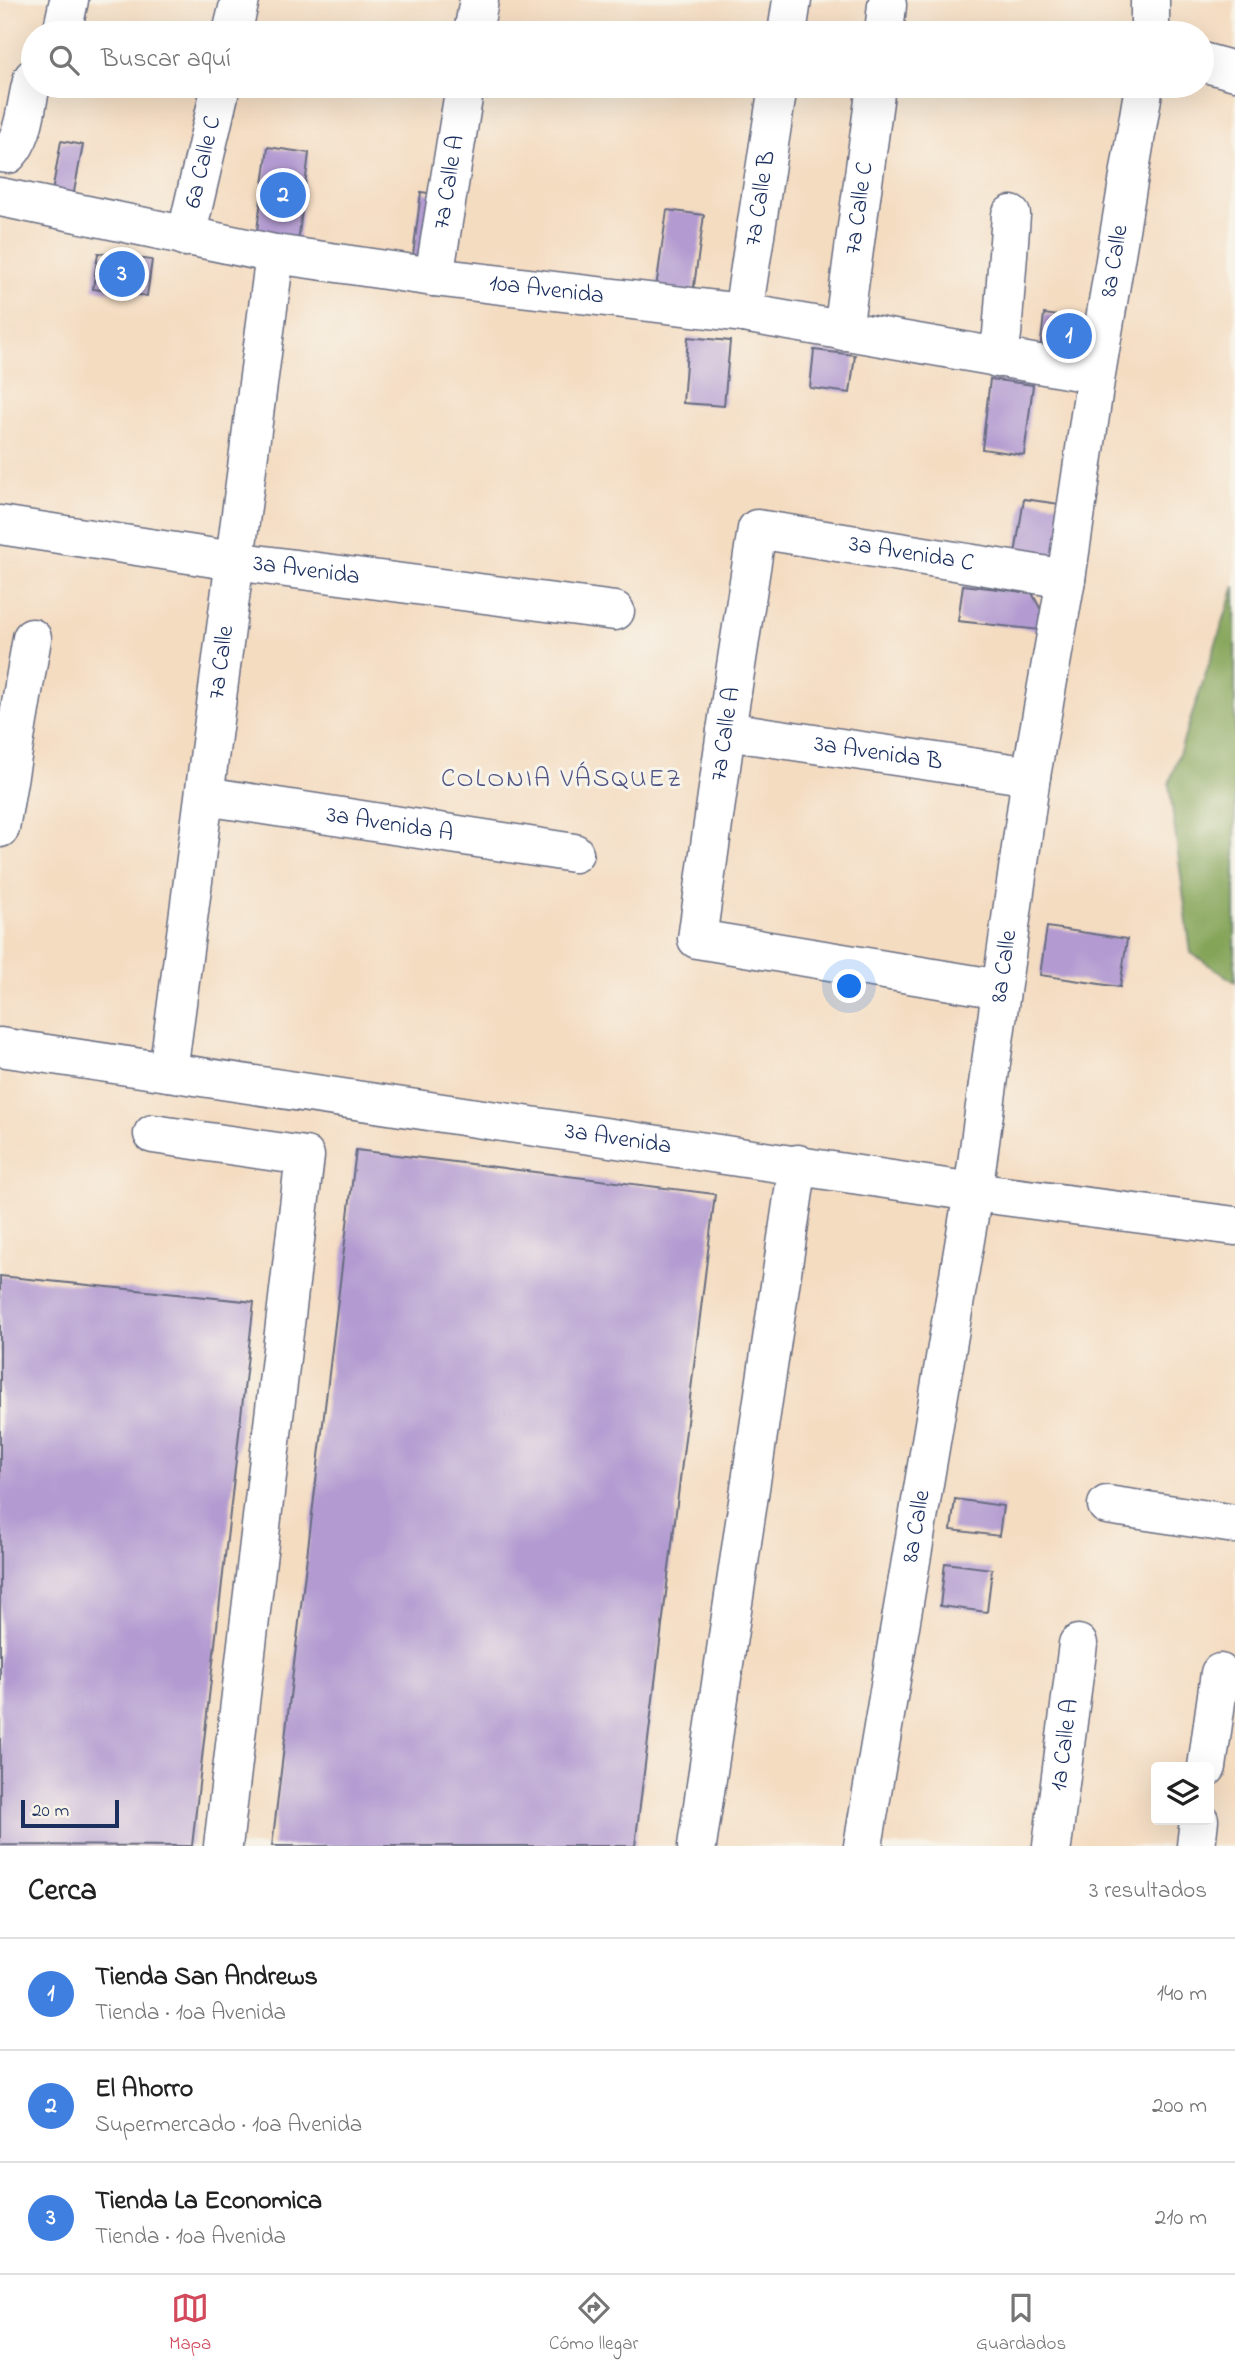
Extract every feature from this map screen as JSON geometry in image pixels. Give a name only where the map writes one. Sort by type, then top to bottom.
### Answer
[{"type":"street","points":[[65,21],[69,0]]},
{"type":"street","points":[[235,21],[240,0]]},
{"type":"street","points":[[475,21],[479,0]]},
{"type":"street","points":[[789,21],[792,0]]},
{"type":"street","points":[[1150,0],[1150,21]]},
{"type":"street","points":[[1214,65],[1235,71]]},
{"type":"street","points":[[0,153],[8,154],[13,147],[25,120],[29,98]]},
{"type":"street","name":"6a Calle C","points":[[186,237],[217,98]]},
{"type":"street","name":"7a Calle A","points":[[434,277],[463,98]]},
{"type":"street","name":"7a Calle B","points":[[743,313],[776,98]]},
{"type":"street","name":"7a Calle C","points":[[843,331],[874,98]]},
{"type":"street","name":"8a Calle","points":[[863,1846],[973,1192],[1031,776],[1066,579],[1096,374],[1142,98]]},
{"type":"street","name":"10a Avenida","points":[[0,197],[275,254],[434,277],[743,313],[1096,374]]},
{"type":"street","points":[[997,358],[1002,334],[1011,215]]},
{"type":"street","name":"7a Calle","points":[[168,1072],[275,254]]},
{"type":"street","name":"3a Avenida","points":[[0,526],[234,562],[615,611]]},
{"type":"street","name":"7a Calle A","points":[[757,529],[697,939],[1000,989]]},
{"type":"street","name":"3a Avenida C","points":[[757,529],[1066,579]]},
{"type":"street","points":[[0,828],[32,638]]},
{"type":"street","name":"3a Avenida B","points":[[726,731],[1031,776]]},
{"type":"street","name":"3a Avenida A","points":[[205,796],[574,853]]},
{"type":"street","name":"3a Avenida","points":[[0,1046],[973,1192],[1235,1226]]},
{"type":"street","points":[[153,1134],[305,1156],[223,1846]]},
{"type":"street","points":[[697,1846],[798,1164]]},
{"type":"street","points":[[1107,1505],[1235,1524]]},
{"type":"street","name":"1a Calle A","points":[[1052,1846],[1078,1644]]},
{"type":"street","points":[[1208,1762],[1220,1673]]},
{"type":"street","points":[[1196,1846],[1198,1825]]},
{"type":"green space","points":[[1235,586],[1235,982],[1191,953],[1169,784]]},
{"type":"building","points":[[61,141],[83,145],[72,202],[51,198]]},
{"type":"building","points":[[268,147],[309,153],[298,243],[256,238]]},
{"type":"building","points":[[421,192],[441,195],[432,266],[412,263]]},
{"type":"building","points":[[667,210],[704,215],[693,293],[656,288]]},
{"type":"building","points":[[98,253],[152,260],[147,296],[93,289]]},
{"type":"building","points":[[1044,314],[1097,321],[1093,359],[1040,352]]},
{"type":"building","points":[[688,337],[730,341],[724,406],[683,403]]},
{"type":"building","points":[[814,350],[855,355],[850,393],[810,388]]},
{"type":"building","points":[[990,379],[1033,385],[1024,455],[982,449]]},
{"type":"building","points":[[1024,499],[1067,505],[1058,560],[1015,554]]},
{"type":"building","points":[[963,585],[1032,593],[1041,610],[1040,630],[958,621]]},
{"type":"building","points":[[1047,927],[1127,939],[1120,987],[1040,975]]},
{"type":"building","points":[[356,1150],[715,1194],[635,1846],[272,1846]]},
{"type":"building","points":[[0,1276],[254,1302],[192,1846],[0,1845]]},
{"type":"building","points":[[955,1499],[1003,1506],[999,1536],[951,1530]]},
{"type":"building","points":[[945,1563],[992,1569],[987,1612],[940,1606]]},
{"type":"place","name":"El Ahorro","points":[[283,195]]},
{"type":"place","name":"Tienda La Economica","points":[[122,274]]},
{"type":"place","name":"Tienda San Andrews","points":[[1069,336]]},
{"type":"district","name":"COLONIA VÁSQUEZ","points":[[562,780]]}]
